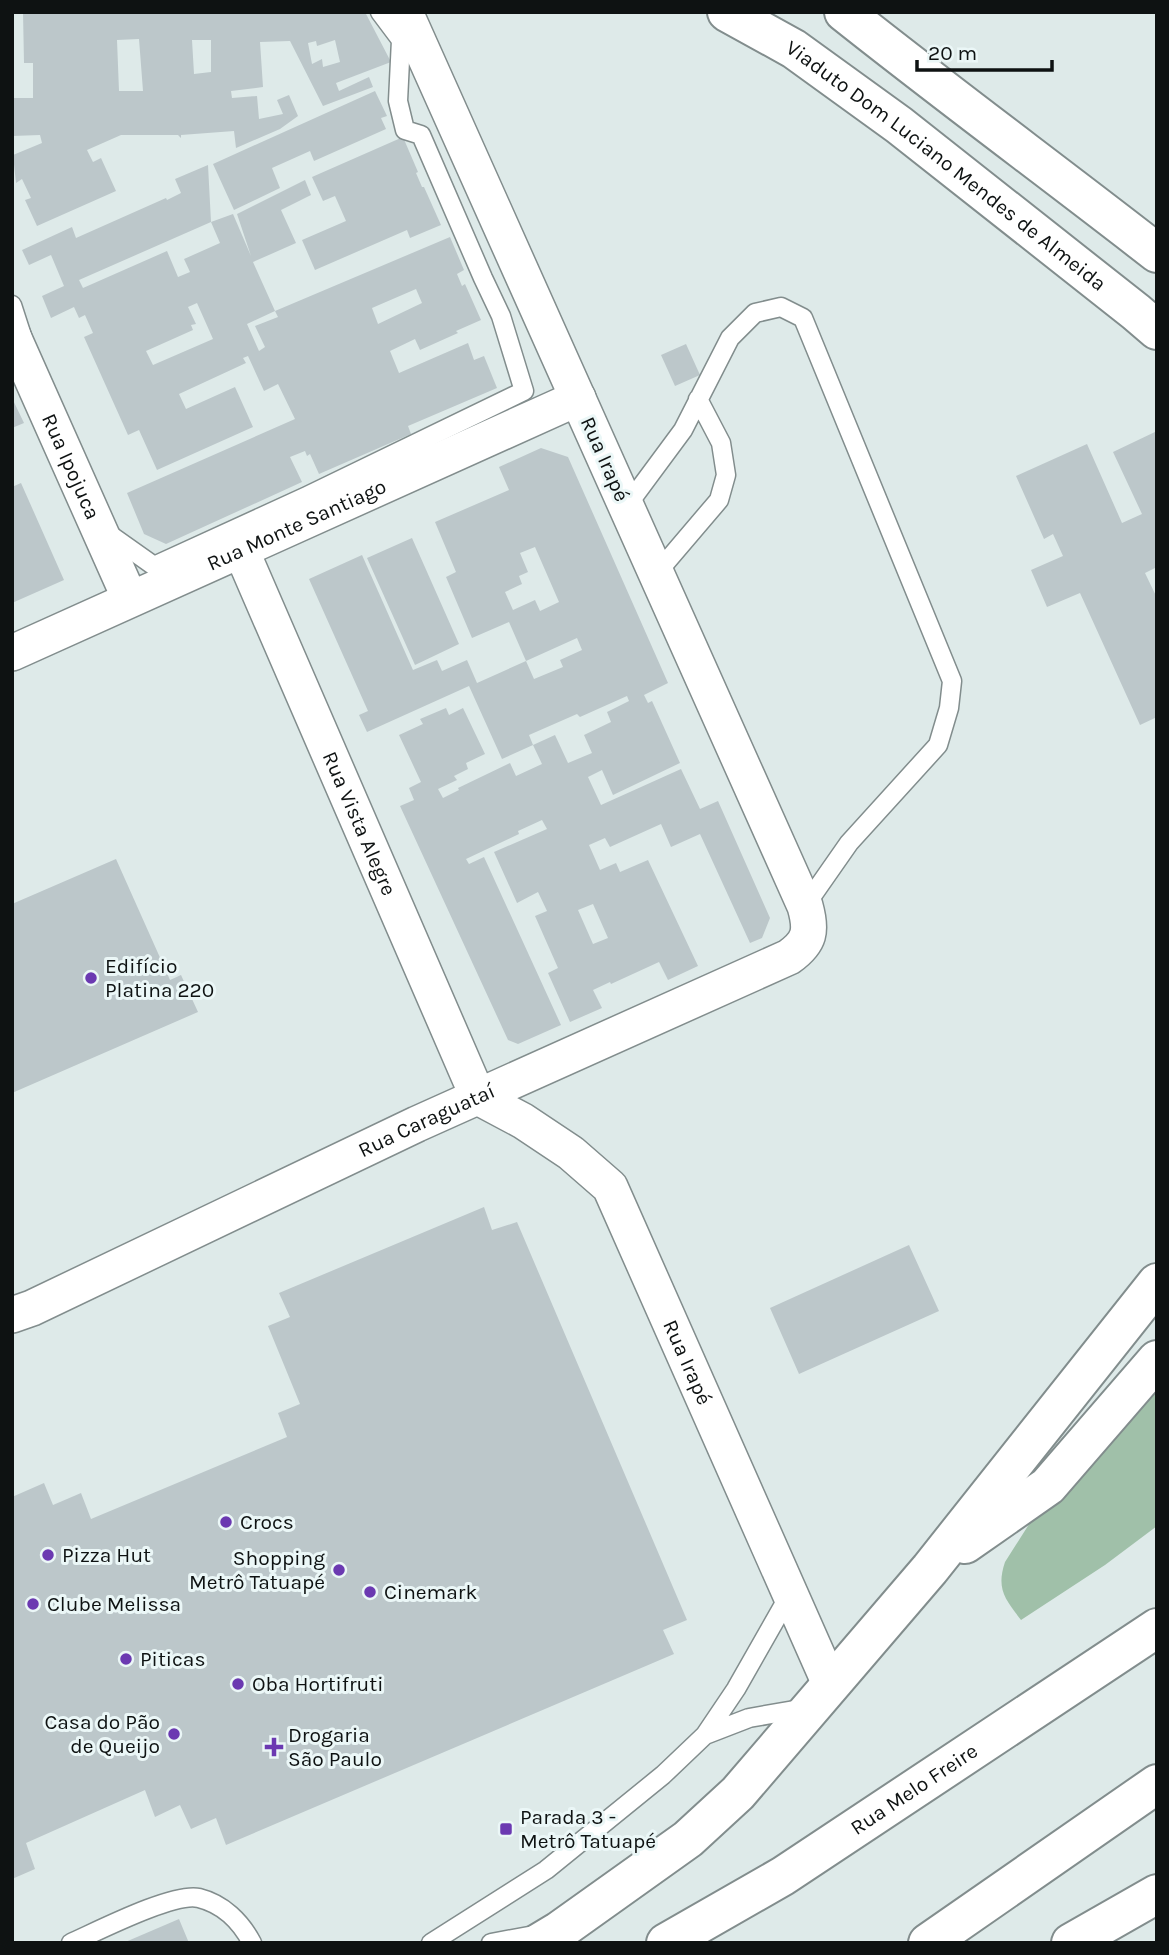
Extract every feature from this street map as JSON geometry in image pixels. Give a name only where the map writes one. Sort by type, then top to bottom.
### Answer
[{"type":"main road","name":"Viaduto Dom Luciano Mendes de Almeida","points":[[727,12],[794,49],[899,125],[1157,330]]},
{"type":"main road","points":[[844,12],[1157,253]]},
{"type":"main road","points":[[549,1937],[688,1839],[738,1793],[930,1569],[1157,1283]]},
{"type":"main road","points":[[930,1569],[1048,1486],[1157,1360]]},
{"type":"main road","name":"Rua Melo Freire","points":[[666,1943],[782,1876],[1157,1628]]},
{"type":"main road","points":[[928,1943],[1157,1784]]},
{"type":"main road","points":[[1071,1943],[1157,1894]]},
{"type":"street","name":"Rua Irapé","points":[[405,12],[805,906]]},
{"type":"street","name":"Rua Ipojuca","points":[[12,334],[130,599]]},
{"type":"street","name":"Rua Monte Santiago","points":[[12,653],[578,398]]},
{"type":"street","name":"Rua Vista Alegre","points":[[241,550],[478,1097]]},
{"type":"street","name":"Rua Caraguataí","points":[[12,1315],[417,1124],[789,957],[799,950],[808,938],[809,920],[805,906]]},
{"type":"street","name":"Rua Irapé","points":[[478,1097],[523,1121],[571,1153],[610,1187],[790,1594],[820,1696]]},
{"type":"lane","points":[[97,526],[153,566],[307,496],[524,391],[502,316],[421,135],[405,130],[398,101],[401,40],[380,12]]},
{"type":"lane","points":[[12,305],[43,403]]},
{"type":"lane","points":[[626,507],[683,430],[730,338],[755,313],[781,307],[803,318],[952,681],[949,708],[938,745],[849,843],[805,906]]},
{"type":"lane","points":[[656,574],[719,500],[726,475],[721,443],[698,399]]},
{"type":"lane","points":[[282,532],[279,522],[307,496]]},
{"type":"lane","points":[[431,1943],[546,1870],[663,1775],[705,1735],[736,1689],[790,1594]]},
{"type":"lane","points":[[705,1735],[820,1696]]},
{"type":"lane","points":[[71,1943],[167,1901],[198,1898],[229,1912],[245,1930],[252,1943]]},
{"type":"lane","points":[[491,1943],[549,1937]]},
{"type":"green space","points":[[1157,1354],[1157,1526],[1105,1565],[1021,1620],[1010,1606],[1002,1587],[1005,1562],[1047,1496]]},
{"type":"building","points":[[23,12],[365,12],[391,62],[336,83],[339,91],[369,77],[373,87],[323,106],[290,41],[260,42],[263,87],[231,91],[232,98],[257,96],[259,119],[283,114],[277,100],[289,95],[298,116],[280,129],[236,148],[234,131],[181,135],[181,138],[178,135],[121,135],[87,150],[93,162],[101,158],[116,191],[37,226],[25,200],[31,198],[22,179],[16,183],[13,155],[42,143],[40,135],[12,136],[12,98],[33,98],[33,63],[24,63]],"holes":[[[139,39],[143,91],[119,91],[117,40]],[[192,40],[211,40],[211,72],[194,74]],[[335,40],[340,62],[323,67],[322,59],[312,64],[308,43],[316,41],[317,46]]]},
{"type":"building","points":[[375,91],[387,116],[381,118],[386,129],[314,161],[310,151],[272,168],[280,188],[234,210],[213,164]]},
{"type":"building","points":[[403,137],[422,187],[441,225],[410,238],[407,230],[315,270],[302,240],[346,221],[335,196],[323,201],[312,177]]},
{"type":"building","points":[[208,165],[211,222],[233,214],[251,256],[237,214],[305,180],[311,195],[281,210],[296,243],[253,262],[275,311],[450,237],[464,270],[457,274],[462,286],[465,284],[481,320],[420,350],[415,339],[390,351],[399,373],[468,343],[474,360],[484,356],[497,388],[408,426],[411,434],[319,474],[310,454],[307,456],[305,451],[290,457],[302,482],[166,544],[144,534],[127,493],[295,419],[278,384],[264,391],[248,356],[243,358],[246,363],[179,394],[186,409],[235,387],[253,427],[157,470],[139,430],[128,435],[84,337],[93,333],[85,315],[79,318],[74,307],[51,318],[42,296],[64,286],[51,255],[29,265],[22,250],[72,227],[76,238],[166,198],[167,200],[181,193],[175,179]],"holes":[[[211,222],[220,243],[184,259],[190,272],[178,277],[167,251],[83,288],[79,280]],[[416,289],[422,303],[378,324],[372,308]],[[197,303],[213,339],[153,365],[146,351],[193,330],[191,325],[196,324],[188,307]],[[275,311],[278,317],[255,326],[265,347],[259,351],[247,324]]]},
{"type":"building","points":[[686,344],[700,375],[675,386],[661,355]]},
{"type":"building","points":[[12,398],[24,423],[12,428]]},
{"type":"building","points":[[1157,431],[1157,567],[1145,573],[1157,598],[1157,717],[1140,725],[1080,593],[1047,607],[1031,570],[1063,556],[1053,534],[1044,539],[1016,476],[1087,444],[1122,523],[1142,514],[1113,452]]},
{"type":"building","points":[[541,448],[568,457],[668,683],[644,695],[648,703],[652,701],[680,763],[613,795],[602,770],[588,777],[601,805],[681,769],[700,809],[718,801],[770,918],[762,938],[750,943],[700,834],[671,847],[661,824],[610,847],[605,838],[589,845],[600,870],[616,863],[620,872],[648,860],[698,966],[668,980],[659,962],[611,984],[610,982],[593,990],[602,1008],[570,1022],[548,973],[558,968],[535,916],[547,911],[538,892],[517,903],[494,852],[547,829],[542,820],[518,831],[519,834],[466,859],[469,864],[484,857],[561,1025],[518,1044],[508,1040],[400,806],[414,800],[409,788],[421,782],[399,735],[423,724],[420,719],[446,708],[449,715],[463,708],[485,754],[466,763],[468,769],[454,776],[457,780],[438,789],[443,798],[510,763],[516,776],[542,764],[533,745],[502,759],[469,686],[367,732],[359,715],[368,711],[309,579],[362,555],[413,670],[437,660],[442,671],[467,660],[477,683],[526,661],[509,622],[472,638],[446,577],[456,572],[435,522],[509,490],[499,467]],"holes":[[[535,547],[559,602],[540,611],[535,600],[513,610],[505,592],[522,584],[519,576],[528,572],[520,553]],[[577,638],[582,650],[560,660],[563,667],[534,679],[526,661]],[[627,696],[629,701],[607,712],[611,722],[584,735],[592,753],[568,763],[555,735],[533,745],[529,735],[577,714],[580,717]],[[593,904],[608,938],[593,944],[578,910]]]},
{"type":"building","points":[[21,483],[64,580],[12,603],[12,487]]},
{"type":"building","points":[[412,538],[459,644],[415,665],[367,558]]},
{"type":"building","name":"Edifício Platina 220","points":[[116,859],[170,980],[181,975],[198,1012],[12,1093],[12,904]]},
{"type":"building","name":"Shopping Metrô Tatuapé","points":[[484,1207],[492,1230],[517,1222],[687,1620],[663,1630],[674,1654],[226,1845],[216,1818],[191,1829],[180,1805],[155,1817],[145,1790],[26,1843],[35,1869],[12,1879],[12,1497],[44,1483],[53,1505],[81,1493],[91,1519],[287,1437],[278,1413],[300,1404],[268,1326],[290,1317],[279,1293]]},
{"type":"building","points":[[909,1245],[939,1311],[799,1374],[770,1308]]},
{"type":"building","points":[[179,1919],[189,1943],[123,1943]]},
{"type":"place","name":"Edifício Platina 220","points":[[91,978]]},
{"type":"place","name":"Crocs","points":[[226,1522]]},
{"type":"place","name":"Pizza Hut","points":[[48,1555]]},
{"type":"place","name":"Shopping Metrô Tatuapé","points":[[339,1570]]},
{"type":"place","name":"Cinemark","points":[[370,1592]]},
{"type":"place","name":"Clube Melissa","points":[[33,1604]]},
{"type":"place","name":"Piticas","points":[[126,1659]]},
{"type":"place","name":"Oba Hortifruti","points":[[238,1684]]},
{"type":"place","name":"Casa do Pão de Queijo","points":[[174,1734]]},
{"type":"place","name":"Drogaria São Paulo","points":[[274,1747]]},
{"type":"place","name":"Parada 3 - Metrô Tatuapé","points":[[506,1829]]}]
